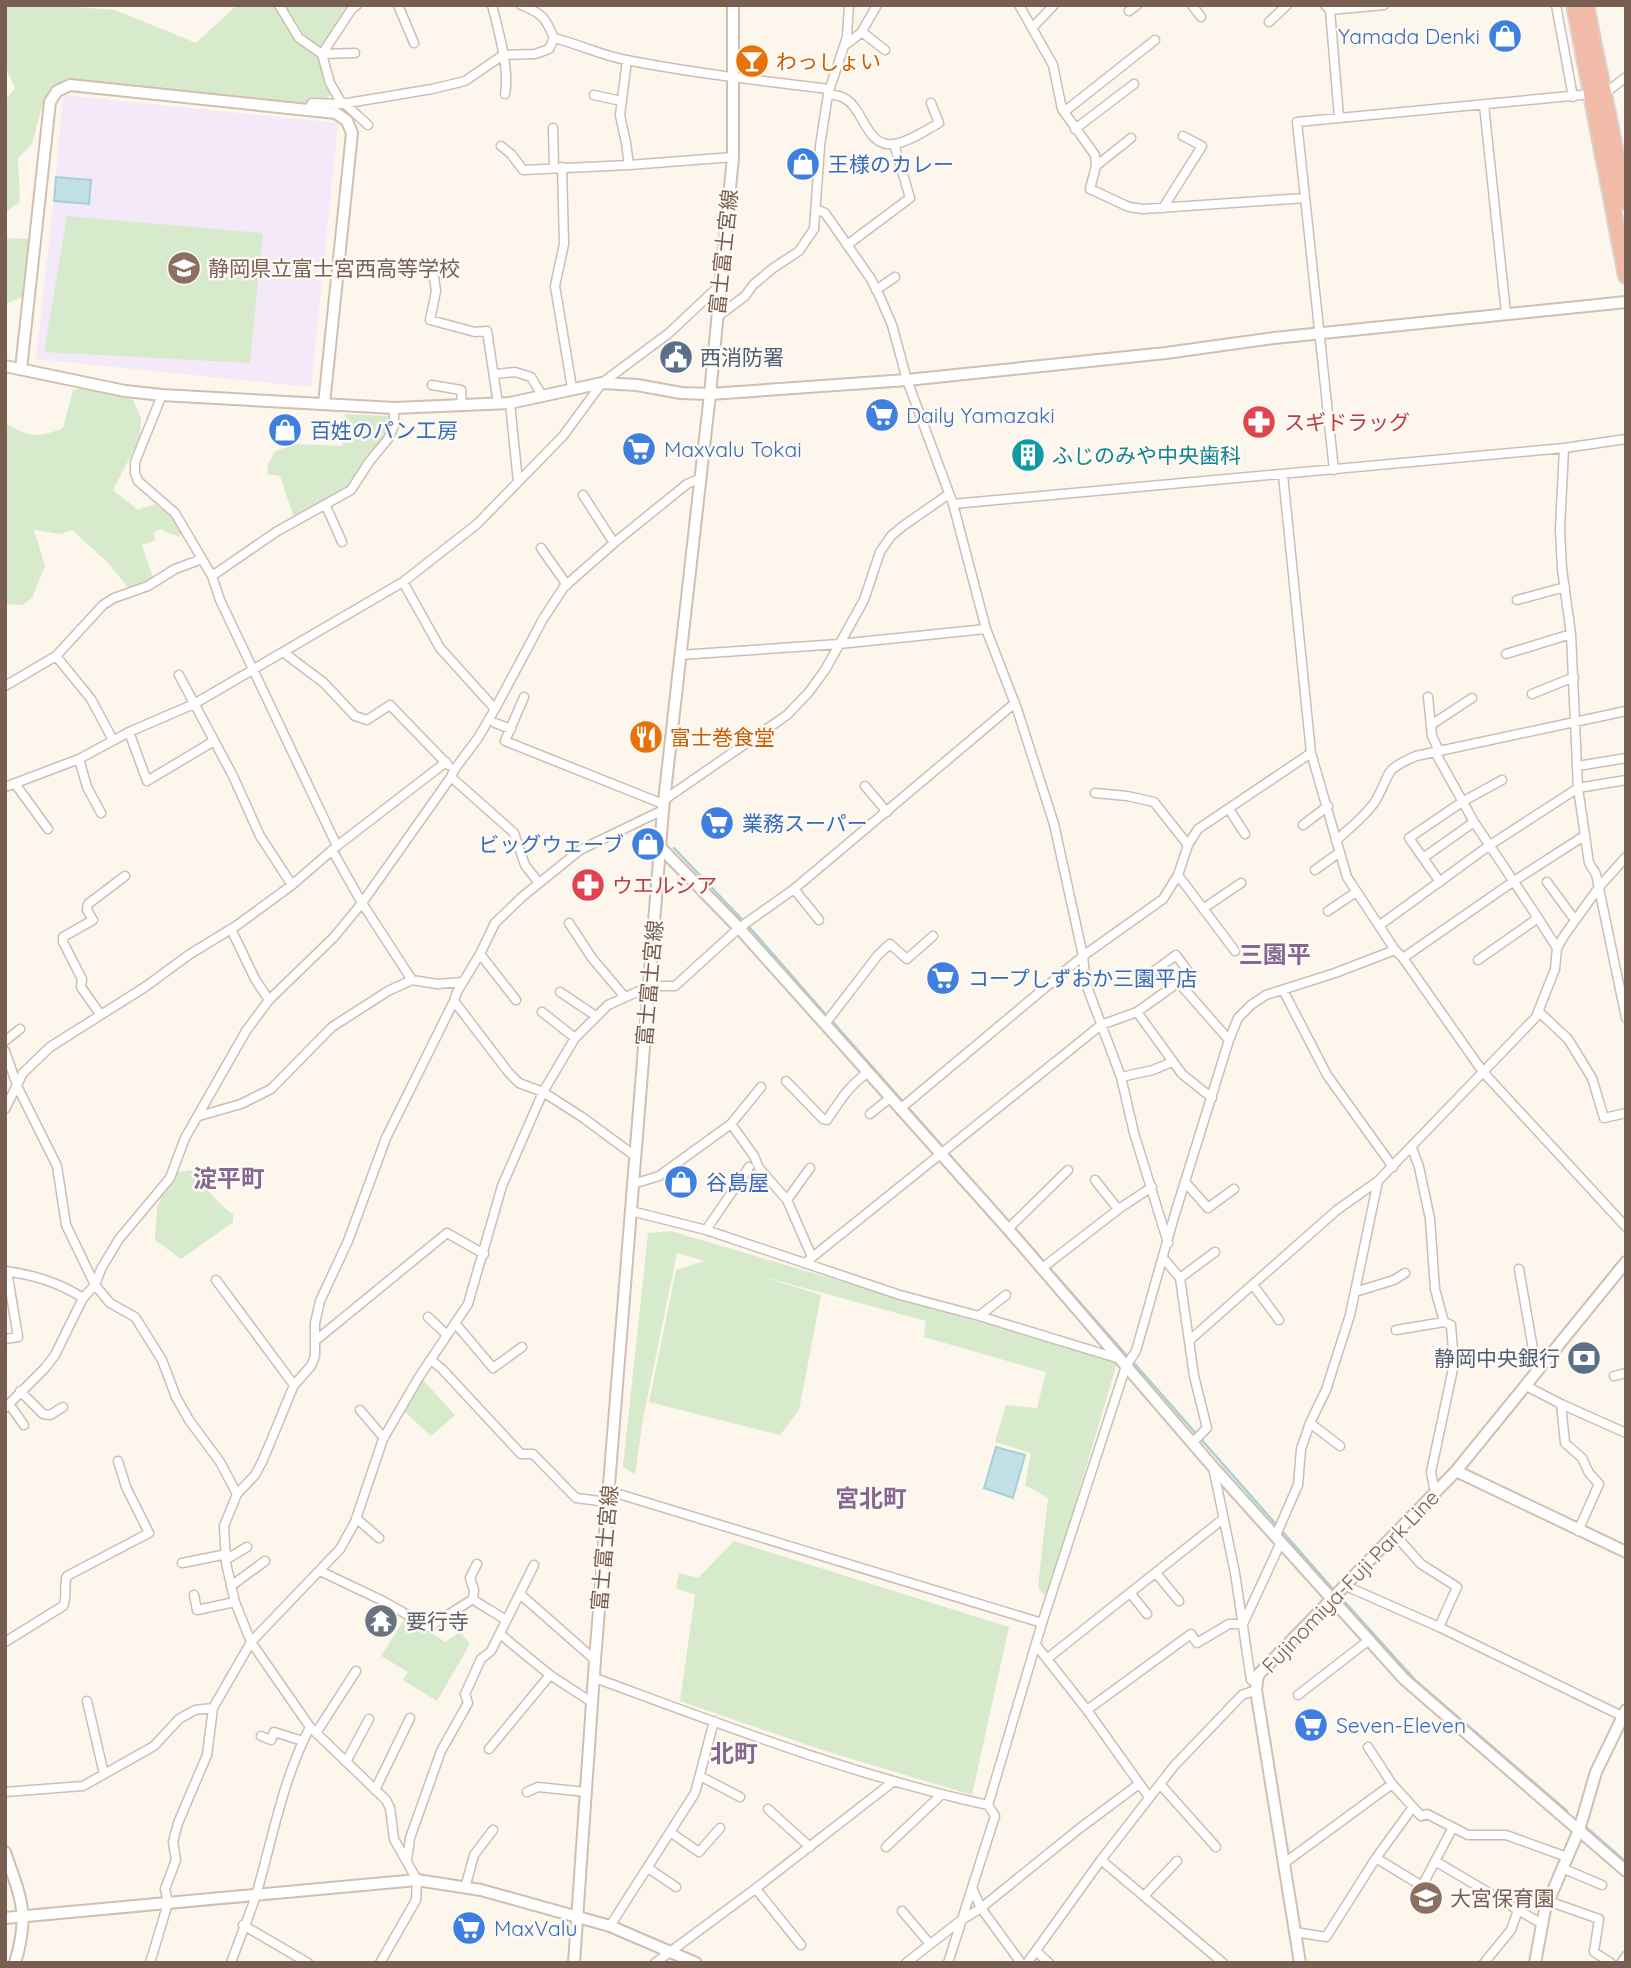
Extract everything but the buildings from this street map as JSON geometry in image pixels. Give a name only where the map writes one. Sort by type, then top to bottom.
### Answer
[{"type":"highway","points":[[1578,6],[1626,202]]},
{"type":"highway","points":[[1598,94],[1626,276]]},
{"type":"street","points":[[279,5],[299,38],[322,54],[355,53]]},
{"type":"street","points":[[357,5],[326,44],[322,54],[330,83],[343,104],[368,125]]},
{"type":"street","points":[[398,5],[414,43]]},
{"type":"street","points":[[492,5],[503,55],[507,86],[505,94]]},
{"type":"street","points":[[521,5],[540,13],[546,19]]},
{"type":"street","points":[[307,111],[312,103],[343,104],[465,81],[503,55],[535,54],[549,49],[554,38],[546,19],[545,5]]},
{"type":"street","name":"富士富士宮線","points":[[574,1963],[595,1660],[663,805],[733,157],[733,5]]},
{"type":"street","points":[[717,317],[745,296],[753,285],[799,251],[814,229],[820,146],[829,92],[845,45],[849,5]]},
{"type":"street","points":[[845,45],[862,32],[877,5]]},
{"type":"street","points":[[1019,5],[1053,65],[1064,112],[1095,155],[1096,166],[1090,189],[1129,207],[1163,208],[1304,198]]},
{"type":"street","points":[[1032,28],[1054,5]]},
{"type":"street","points":[[1192,5],[1200,17]]},
{"type":"street","points":[[1269,22],[1287,5]]},
{"type":"street","points":[[1339,117],[1328,7],[1384,5]]},
{"type":"street","points":[[1573,97],[1557,8],[1578,6]]},
{"type":"street","points":[[862,32],[885,50]]},
{"type":"street","points":[[554,38],[627,60],[829,92],[844,97],[875,139],[894,144],[939,123],[931,103]]},
{"type":"street","points":[[1064,112],[1155,40]]},
{"type":"street","points":[[627,60],[620,115],[628,165]]},
{"type":"street","points":[[1334,470],[1297,122],[1598,94],[1626,77]]},
{"type":"street","points":[[1075,129],[1133,84]]},
{"type":"street","points":[[21,369],[50,102],[57,91],[70,85],[336,113],[347,121],[352,133],[324,404]]},
{"type":"street","points":[[594,95],[621,101]]},
{"type":"street","points":[[1484,106],[1506,313]]},
{"type":"street","points":[[553,128],[564,244],[555,286],[572,388]]},
{"type":"street","points":[[1163,208],[1204,142],[1183,136]]},
{"type":"street","points":[[1096,166],[1131,138]]},
{"type":"street","points":[[847,245],[910,198],[894,144]]},
{"type":"street","points":[[501,146],[523,170],[733,157]]},
{"type":"street","points":[[816,209],[825,214],[876,289],[892,325],[907,380],[953,504],[986,629],[1015,703],[1054,824],[1083,956],[1086,984],[1121,1077],[1134,1133],[1168,1243]]},
{"type":"street","points":[[432,264],[436,291],[430,320],[475,332],[487,331],[518,482]]},
{"type":"street","points":[[876,289],[895,277]]},
{"type":"street","points":[[5,787],[79,759],[129,732],[194,704],[403,582],[477,524],[562,436],[601,383],[669,333],[719,286]]},
{"type":"street","points":[[5,366],[125,391],[162,395],[394,408],[462,406],[504,404],[601,383],[637,384],[681,393],[709,394],[907,380],[1166,353],[1319,333],[1626,302]]},
{"type":"street","points":[[495,374],[515,372],[531,377],[542,396]]},
{"type":"street","points":[[432,386],[461,390],[462,406]]},
{"type":"street","points":[[162,395],[135,463],[138,481],[175,513],[212,576],[220,600],[334,848],[362,904],[412,980]]},
{"type":"street","points":[[212,576],[276,532],[351,490],[388,439],[394,426],[394,408]]},
{"type":"street","points":[[953,504],[1564,449],[1626,439]]},
{"type":"street","points":[[1564,449],[1560,529],[1574,677],[1578,788],[1589,863],[1596,874],[1626,1018]]},
{"type":"street","points":[[1283,475],[1311,753],[1347,877],[1395,950],[1483,1072],[1626,1227]]},
{"type":"street","points":[[24,1425],[7,1406],[45,1368],[55,1354],[83,1298],[94,1285],[120,1239],[170,1178],[185,1138],[247,1031],[269,1000],[334,937],[362,904],[478,738],[543,619],[567,585],[687,484],[699,479]]},
{"type":"street","points":[[380,1963],[416,1900],[417,1880],[394,1839],[390,1808],[313,1730],[251,1642],[234,1602],[224,1526],[237,1494],[255,1475],[294,1385],[311,1366],[315,1356],[315,1323],[320,1301],[348,1241],[386,1138],[495,923],[580,850],[663,805],[787,715],[825,670],[864,600],[880,552],[891,536],[949,494]]},
{"type":"street","points":[[583,495],[614,543]]},
{"type":"street","points":[[326,506],[342,542]]},
{"type":"street","points":[[541,548],[567,585]]},
{"type":"street","points":[[5,685],[56,656],[103,605],[114,598],[148,586],[175,569],[202,559]]},
{"type":"street","points":[[403,582],[440,648],[495,709]]},
{"type":"street","points":[[1517,600],[1565,587]]},
{"type":"street","points":[[680,655],[839,644],[986,629]]},
{"type":"street","points":[[1506,654],[1571,634]]},
{"type":"street","points":[[283,652],[324,683],[355,716],[367,720],[390,705],[446,762],[452,773],[514,833],[525,865],[539,883]]},
{"type":"street","points":[[56,656],[91,699],[113,740]]},
{"type":"street","points":[[179,675],[233,776],[260,836],[292,885]]},
{"type":"street","points":[[1532,694],[1574,677]]},
{"type":"street","points":[[524,697],[506,741],[663,805]]},
{"type":"street","points":[[1428,697],[1432,736],[1437,752],[1462,802],[1557,948]]},
{"type":"street","points":[[1431,725],[1472,698]]},
{"type":"street","points":[[150,1963],[168,1902],[166,1889],[176,1860],[173,1842],[178,1822],[207,1755],[213,1707],[251,1642],[340,1549],[356,1518],[384,1438],[419,1377],[468,1304],[502,1186],[543,1092],[575,1038],[608,1004],[650,986],[675,986],[743,925],[794,889],[1015,703]]},
{"type":"street","points":[[1336,841],[1376,801],[1388,772],[1400,763],[1416,756],[1626,711]]},
{"type":"street","points":[[495,723],[511,729]]},
{"type":"street","points":[[129,732],[148,780],[214,741]]},
{"type":"street","points":[[903,1106],[1083,956],[1163,899],[1178,874],[1188,845],[1198,829],[1311,753]]},
{"type":"street","points":[[1578,766],[1626,758]]},
{"type":"street","points":[[79,759],[87,787],[101,813]]},
{"type":"street","points":[[5,1109],[18,1088],[23,1073],[50,1047],[231,929],[292,885],[334,848],[446,762]]},
{"type":"street","points":[[1440,882],[1409,838],[1462,802],[1502,780]]},
{"type":"street","points":[[1380,925],[1490,845],[1578,788],[1626,780]]},
{"type":"street","points":[[16,785],[48,829]]},
{"type":"street","points":[[865,786],[887,812]]},
{"type":"street","points":[[1095,793],[1154,802],[1188,845]]},
{"type":"street","points":[[1303,825],[1328,806]]},
{"type":"street","points":[[1229,808],[1245,834]]},
{"type":"street","points":[[1423,858],[1474,822]]},
{"type":"street","points":[[1403,958],[1584,836]]},
{"type":"street","points":[[661,848],[743,925],[828,1020],[890,1098],[903,1106],[943,1151],[1196,1438],[1213,1467],[1279,1534],[1332,1599],[1404,1679],[1626,1871]]},
{"type":"street","points":[[1315,870],[1340,852]]},
{"type":"street","points":[[1191,1339],[1338,1210],[1393,1167],[1539,1012],[1555,969],[1557,948],[1599,887],[1626,857]]},
{"type":"street","points":[[1178,874],[1235,951]]},
{"type":"street","points":[[100,1014],[81,987],[82,979],[63,937],[93,920],[87,909],[88,904],[125,876]]},
{"type":"street","points":[[1547,882],[1575,920]]},
{"type":"street","points":[[1204,908],[1241,883]]},
{"type":"street","points":[[794,889],[819,920]]},
{"type":"street","points":[[1328,911],[1356,892]]},
{"type":"street","points":[[1478,960],[1538,918]]},
{"type":"street","points":[[569,923],[592,958],[624,996]]},
{"type":"street","points":[[231,929],[255,979],[269,1000]]},
{"type":"street","points":[[828,1020],[890,944],[907,958],[933,936]]},
{"type":"street","points":[[988,1805],[1042,1623],[1127,1361],[1164,1259],[1185,1182],[1238,1018],[1266,995],[1395,950]]},
{"type":"street","points":[[480,954],[516,1000]]},
{"type":"street","points":[[809,1260],[1101,1025],[1137,1012],[1190,974],[1176,955],[1141,981]]},
{"type":"street","points":[[199,1116],[241,1104],[271,1089],[332,1027],[388,991],[412,980],[438,984],[463,982]]},
{"type":"street","points":[[1179,983],[1229,1040]]},
{"type":"street","points":[[1283,989],[1326,1075],[1393,1167]]},
{"type":"street","points":[[560,992],[596,1016]]},
{"type":"street","points":[[454,1001],[519,1083],[543,1092],[635,1156]]},
{"type":"street","points":[[542,1012],[575,1038]]},
{"type":"street","points":[[1137,1012],[1182,1074],[1212,1098]]},
{"type":"street","points":[[1539,1012],[1567,1038],[1580,1058],[1592,1078],[1604,1118],[1626,1113]]},
{"type":"street","points":[[5,1041],[20,1029]]},
{"type":"street","points":[[5,1051],[18,1088],[57,1166],[66,1225],[94,1285],[110,1303],[135,1317],[162,1360],[176,1397],[189,1420],[220,1461],[237,1494]]},
{"type":"street","points":[[1121,1077],[1153,1070],[1172,1062]]},
{"type":"street","points":[[786,1081],[827,1120],[849,1087],[868,1072]]},
{"type":"street","points":[[633,1184],[659,1176],[731,1124],[761,1087]]},
{"type":"street","points":[[870,1114],[890,1098]]},
{"type":"street","points":[[731,1124],[754,1156],[759,1168],[787,1200],[809,1260]]},
{"type":"street","points":[[1412,1148],[1419,1167],[1430,1219],[1435,1289],[1444,1322]]},
{"type":"street","points":[[706,1230],[749,1167]]},
{"type":"street","points":[[787,1200],[810,1168]]},
{"type":"street","points":[[1010,1227],[1068,1170]]},
{"type":"street","points":[[1095,1180],[1118,1209]]},
{"type":"street","points":[[1244,1624],[1298,1485],[1301,1449],[1326,1390],[1355,1292],[1378,1181]]},
{"type":"street","points":[[1185,1182],[1208,1208],[1234,1189]]},
{"type":"street","points":[[1044,1266],[1118,1209],[1152,1187]]},
{"type":"street","points":[[631,1212],[706,1230],[809,1260],[900,1295],[1127,1361]]},
{"type":"street","points":[[315,1341],[447,1233],[484,1254]]},
{"type":"street","points":[[1180,1278],[1215,1252]]},
{"type":"street","points":[[1164,1259],[1180,1278],[1191,1339],[1194,1376],[1207,1428],[1196,1438]]},
{"type":"street","name":"Fujinomiya-Fuji Park Line","points":[[1300,1963],[1256,1687],[1258,1675],[1396,1536],[1456,1471],[1626,1262]]},
{"type":"street","points":[[1519,1269],[1537,1372]]},
{"type":"street","points":[[5,1339],[19,1337],[6,1271],[30,1274],[63,1285],[83,1298]]},
{"type":"street","points":[[1355,1292],[1394,1280],[1405,1273]]},
{"type":"street","points":[[216,1280],[294,1385]]},
{"type":"street","points":[[1253,1284],[1279,1320]]},
{"type":"street","points":[[979,1316],[1006,1296]]},
{"type":"street","points":[[428,1317],[447,1335]]},
{"type":"street","points":[[1396,1330],[1444,1322],[1451,1325],[1454,1364],[1431,1472],[1437,1492]]},
{"type":"street","points":[[455,1323],[493,1368],[522,1347]]},
{"type":"street","points":[[431,1360],[521,1454],[533,1454],[576,1498],[608,1496],[1042,1623]]},
{"type":"street","points":[[1614,1376],[1626,1374]]},
{"type":"street","points":[[1526,1385],[1626,1433]]},
{"type":"street","points":[[20,1391],[43,1414],[50,1415],[63,1407]]},
{"type":"street","points":[[1561,1404],[1565,1443],[1582,1458],[1589,1473],[1599,1484],[1578,1531]]},
{"type":"street","points":[[360,1410],[384,1438]]},
{"type":"street","points":[[1310,1423],[1339,1446]]},
{"type":"street","points":[[5,1642],[63,1606],[67,1596],[64,1584],[67,1576],[149,1533],[126,1487],[118,1461]]},
{"type":"street","points":[[1027,1963],[1101,1860],[1174,1766],[1242,1695],[1256,1687],[1251,1680],[1244,1624],[1213,1467]]},
{"type":"street","points":[[1456,1471],[1626,1552]]},
{"type":"street","points":[[356,1518],[379,1538]]},
{"type":"street","points":[[1048,1658],[1223,1519]]},
{"type":"street","points":[[1396,1536],[1420,1564],[1457,1587],[1439,1627]]},
{"type":"street","points":[[182,1563],[227,1557],[247,1547]]},
{"type":"street","points":[[231,1586],[265,1561]]},
{"type":"street","points":[[473,1599],[474,1590],[470,1578],[477,1564]]},
{"type":"street","points":[[407,1860],[410,1838],[441,1751],[468,1703],[465,1694],[481,1658],[491,1651],[534,1564]]},
{"type":"street","points":[[320,1571],[383,1601],[429,1627],[473,1599]]},
{"type":"street","points":[[1156,1573],[1179,1601]]},
{"type":"street","points":[[1346,1586],[1625,1715],[1596,1772],[1579,1830],[1549,1901],[1535,1963]]},
{"type":"street","points":[[520,1594],[595,1660]]},
{"type":"street","points":[[1131,1594],[1147,1614]]},
{"type":"street","points":[[194,1595],[197,1610],[234,1602]]},
{"type":"street","points":[[473,1599],[484,1608],[496,1612],[506,1622]]},
{"type":"street","points":[[1087,1710],[1191,1634],[1197,1643],[1229,1624],[1244,1624]]},
{"type":"street","points":[[500,1634],[550,1675],[593,1703]]},
{"type":"street","points":[[1298,1695],[1369,1640]]},
{"type":"street","points":[[1036,1645],[1087,1710],[1149,1797]]},
{"type":"street","points":[[231,1963],[256,1894],[272,1829],[303,1741],[356,1671]]},
{"type":"street","points":[[489,1749],[550,1675]]},
{"type":"street","points":[[595,1678],[894,1781],[988,1805],[995,1816],[948,1963]]},
{"type":"street","points":[[87,1702],[104,1774]]},
{"type":"street","points":[[5,1792],[83,1786],[153,1746],[179,1719],[195,1710],[213,1707]]},
{"type":"street","points":[[375,1790],[410,1718]]},
{"type":"street","points":[[346,1762],[369,1719]]},
{"type":"street","points":[[610,1926],[695,1793],[714,1721]]},
{"type":"street","points":[[261,1736],[271,1740],[274,1732],[303,1741]]},
{"type":"street","points":[[1368,1747],[1392,1784],[1420,1816],[1427,1814],[1468,1835],[1506,1835],[1565,1863],[1602,1885]]},
{"type":"street","points":[[700,1776],[740,1797]]},
{"type":"street","points":[[655,1963],[756,1889],[894,1781]]},
{"type":"street","points":[[906,1963],[1139,1784]]},
{"type":"street","points":[[1160,1784],[1216,1847]]},
{"type":"street","points":[[1283,1864],[1392,1784]]},
{"type":"street","points":[[527,1792],[538,1787],[586,1792]]},
{"type":"street","points":[[886,1847],[941,1795]]},
{"type":"street","points":[[1295,1932],[1326,1937],[1376,1858],[1413,1807]]},
{"type":"street","points":[[768,1809],[810,1847]]},
{"type":"street","points":[[670,1832],[699,1852],[720,1828]]},
{"type":"street","points":[[1376,1858],[1422,1885],[1452,1829]]},
{"type":"street","points":[[465,1888],[474,1855],[493,1830]]},
{"type":"street","points":[[5,1852],[21,1897],[24,1917],[15,1963]]},
{"type":"street","points":[[1101,1860],[1223,1963]]},
{"type":"street","points":[[1144,1896],[1177,1861]]},
{"type":"street","points":[[1434,1861],[1542,1924]]},
{"type":"street","points":[[648,1868],[676,1886]]},
{"type":"street","points":[[5,1918],[417,1880],[465,1888],[577,1916],[610,1926],[696,1963]]},
{"type":"street","points":[[972,1888],[981,1908],[1021,1963]]},
{"type":"street","points":[[756,1889],[801,1945]]},
{"type":"street","points":[[1549,1901],[1599,1919],[1594,1952],[1611,1963]]},
{"type":"street","points":[[1484,1963],[1511,1930],[1518,1910]]},
{"type":"street","points":[[902,1911],[930,1944]]},
{"type":"street","points":[[243,1925],[309,1963]]},
{"type":"street","points":[[1036,1951],[1049,1963]]},
{"type":"street","points":[[1621,1963],[1626,1956]]},
{"type":"shaded area","name":"静岡県立富士宮西高等学校","points":[[63,95],[338,123],[311,387],[36,359]]},
{"type":"green space","points":[[5,5],[115,10],[196,43],[237,5],[349,5],[351,10],[322,54],[331,96],[312,103],[58,84],[42,106],[32,144],[18,158],[20,202],[5,212],[5,100],[15,88],[5,66]]},
{"type":"green space","points":[[67,216],[263,233],[250,363],[44,352]]},
{"type":"green space","points":[[5,238],[29,239],[23,297],[5,304]]},
{"type":"green space","points":[[91,386],[133,400],[141,419],[140,438],[113,490],[138,510],[155,504],[171,516],[181,533],[179,537],[160,529],[153,533],[156,540],[142,545],[153,577],[139,586],[128,587],[107,562],[72,530],[61,534],[34,530],[45,566],[32,598],[23,605],[5,604],[5,423],[33,435],[63,428],[73,390]]},
{"type":"green space","points":[[345,414],[388,416],[391,417],[391,425],[349,488],[294,518],[280,476],[267,474],[268,464],[275,451],[296,444],[343,446]]},
{"type":"green space","points":[[191,1170],[233,1214],[233,1222],[181,1259],[155,1240],[157,1208],[161,1199],[158,1192],[179,1172]]},
{"type":"green space","points":[[671,1231],[1117,1363],[1047,1599],[1038,1587],[1048,1498],[1025,1485],[1031,1453],[995,1442],[1006,1405],[1037,1408],[1046,1372],[924,1337],[926,1321],[753,1274],[821,1295],[799,1410],[780,1435],[649,1402],[676,1270],[705,1261],[677,1253],[643,1419],[635,1474],[623,1467],[648,1233]]},
{"type":"green space","points":[[423,1380],[455,1415],[431,1436],[405,1412]]},
{"type":"green space","points":[[734,1541],[1009,1627],[972,1795],[822,1750],[680,1701],[695,1595],[676,1588],[679,1573],[698,1578]]},
{"type":"green space","points":[[407,1615],[445,1642],[460,1632],[470,1644],[437,1701],[403,1680],[408,1672],[381,1656]]},
{"type":"water","points":[[56,177],[91,180],[89,204],[54,201]]},
{"type":"water","points":[[996,1447],[1025,1455],[1013,1498],[984,1488]]},
{"type":"waterway","points":[[674,848],[751,929],[827,1016]]},
{"type":"waterway","points":[[832,1021],[943,1147]]},
{"type":"waterway","points":[[947,1152],[989,1200]]},
{"type":"waterway","points":[[1017,1231],[1128,1357]]},
{"type":"waterway","points":[[1133,1362],[1332,1588]]},
{"type":"waterway","points":[[1343,1600],[1416,1681],[1567,1811]]},
{"type":"waterway","points":[[1587,1828],[1626,1862]]},
{"type":"place","name":"Yamada Denki","points":[[1505,36]]},
{"type":"place","name":"わっしょい","points":[[752,61]]},
{"type":"place","name":"王様のカレー","points":[[803,164]]},
{"type":"place","name":"静岡県立富士宮西高等学校","points":[[184,268]]},
{"type":"place","name":"西消防署","points":[[676,357]]},
{"type":"place","name":"Daily Yamazaki","points":[[882,415]]},
{"type":"place","name":"スギドラッグ","points":[[1259,422]]},
{"type":"place","name":"百姓のパン工房","points":[[285,430]]},
{"type":"place","name":"Maxvalu Tokai","points":[[639,449]]},
{"type":"place","name":"ふじのみや中央歯科","points":[[1028,455]]},
{"type":"place","name":"富士巻食堂","points":[[646,737]]},
{"type":"place","name":"業務スーパー","points":[[717,823]]},
{"type":"place","name":"ビッグウェーブ","points":[[648,844]]},
{"type":"place","name":"ウエルシア","points":[[588,885]]},
{"type":"place","name":"コープしずおか三園平店","points":[[943,978]]},
{"type":"place","name":"谷島屋","points":[[681,1182]]},
{"type":"place","name":"静岡中央銀行","points":[[1584,1358]]},
{"type":"place","name":"要行寺","points":[[381,1621]]},
{"type":"place","name":"Seven-Eleven","points":[[1311,1725]]},
{"type":"place","name":"大宮保育園","points":[[1426,1898]]},
{"type":"place","name":"MaxValu","points":[[469,1928]]},
{"type":"district","name":"三園平","points":[[1275,954]]},
{"type":"district","name":"淀平町","points":[[229,1178]]},
{"type":"district","name":"宮北町","points":[[871,1498]]},
{"type":"district","name":"北町","points":[[734,1753]]}]
